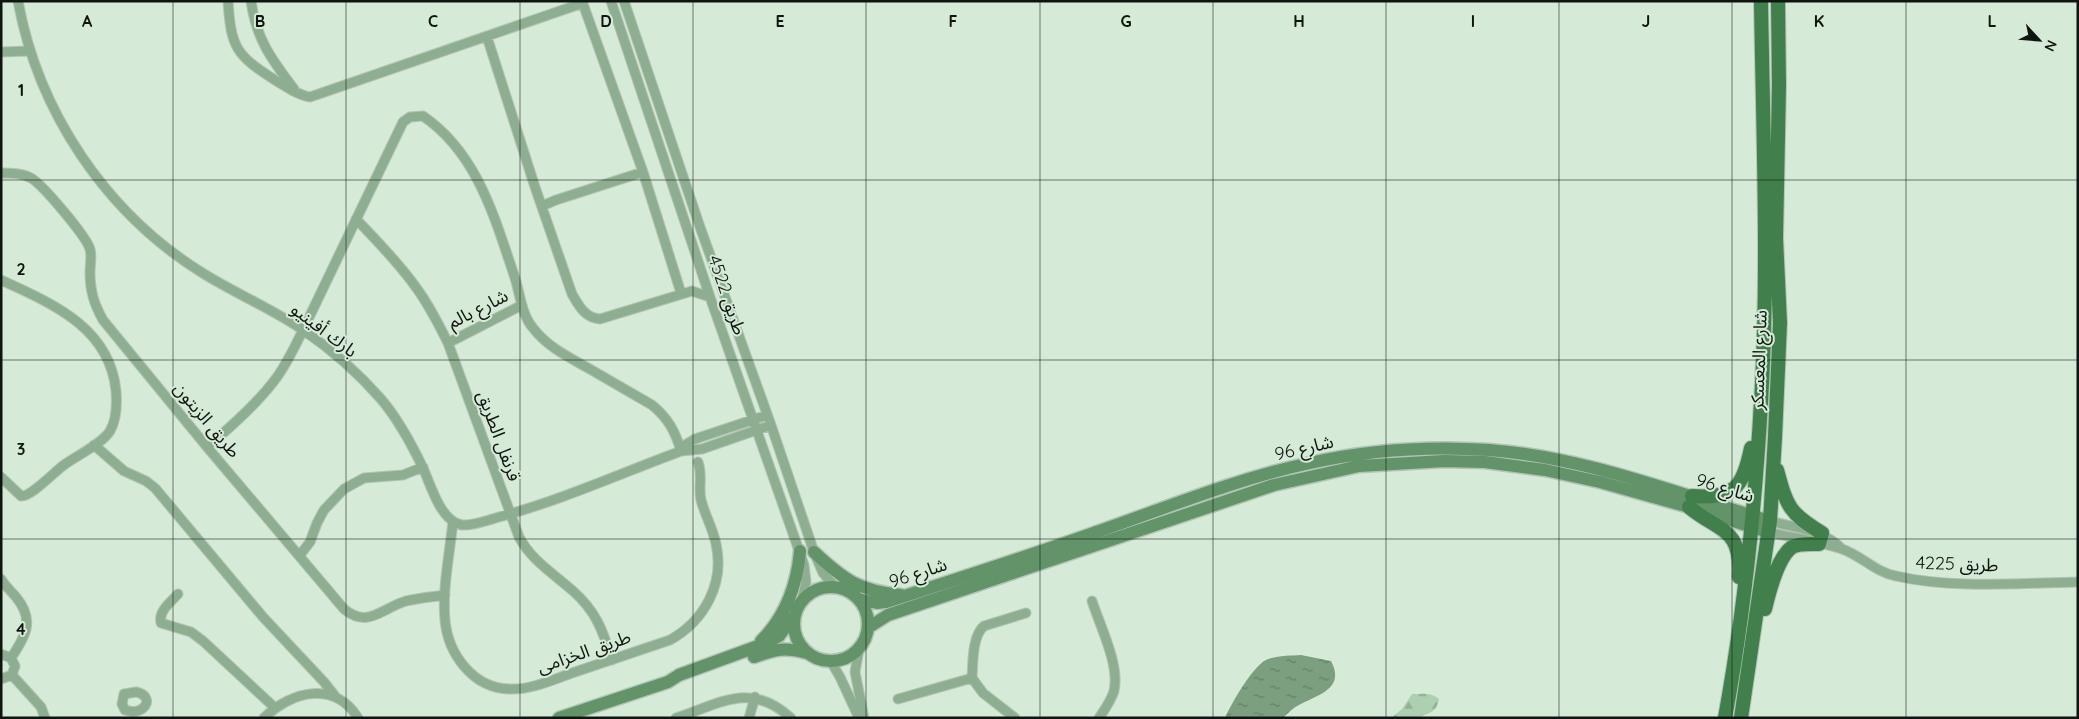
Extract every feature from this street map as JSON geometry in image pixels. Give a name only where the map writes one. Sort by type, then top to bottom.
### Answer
[{"type":"main road","name":"شارع المعسكر","points":[[1725,718],[1753,522],[1762,401],[1764,302],[1762,1]]},
{"type":"main road","name":"شارع المعسكر","points":[[1741,718],[1752,654],[1769,526],[1774,460],[1780,323],[1776,238],[1779,85],[1778,1]]},
{"type":"main road","points":[[1740,622],[1737,603],[1740,568],[1734,542],[1722,528],[1700,516],[1690,501],[1717,497],[1729,492],[1740,482],[1748,463],[1754,424],[1762,401]]},
{"type":"main road","points":[[1774,460],[1788,506],[1821,539]]},
{"type":"main road","points":[[1752,654],[1761,638],[1767,600],[1780,563],[1793,546],[1821,539]]},
{"type":"street","name":"بارك أفينيو","points":[[18,1],[29,51],[44,91],[59,121],[87,163],[128,213],[154,237],[198,270],[303,330],[333,353],[382,400],[423,468],[438,504],[453,521]]},
{"type":"street","points":[[228,1],[230,31],[246,60],[296,92],[310,98],[582,2],[642,172],[681,293]]},
{"type":"street","points":[[251,1],[260,38],[270,56],[296,92]]},
{"type":"street","name":"طريق 4522","points":[[611,1],[710,296],[800,552],[806,582],[802,599]]},
{"type":"street","name":"طريق 4522","points":[[624,1],[697,218],[772,426],[814,552],[823,573],[836,588]]},
{"type":"street","points":[[487,37],[572,294],[580,309],[593,319],[600,319],[681,293],[692,291],[710,296]]},
{"type":"street","points":[[1,52],[29,51]]},
{"type":"street","points":[[207,447],[249,410],[275,380],[288,360],[303,330],[403,122],[410,117],[423,116],[448,135],[460,149],[474,173],[490,206],[522,305],[532,327],[548,343],[567,356],[652,405],[662,413],[674,429],[681,451]]},
{"type":"street","points":[[542,206],[642,172]]},
{"type":"street","name":"طريق الزيتون","points":[[1,173],[23,175],[33,179],[86,240],[91,255],[90,286],[94,304],[103,320],[344,609],[351,615],[360,618],[375,616],[392,606],[407,601],[445,595]]},
{"type":"street","name":"قرنفل الطريق","points":[[356,219],[398,264],[416,287],[448,343],[519,537],[532,557],[575,592],[599,622],[612,660]]},
{"type":"street","points":[[692,291],[703,274]]},
{"type":"street","points":[[1,280],[70,315],[93,337],[104,354],[115,379],[116,416],[109,432],[25,496],[21,496],[1,477]]},
{"type":"street","name":"شارع بالم","points":[[448,343],[522,305]]},
{"type":"street","points":[[681,451],[688,442],[767,415]]},
{"type":"street","points":[[453,521],[462,525],[509,514],[681,451],[702,449],[772,426]]},
{"type":"street","points":[[698,438],[702,449]]},
{"type":"street","points":[[94,445],[124,471],[156,488],[263,617],[335,696]]},
{"type":"street","name":"شارع 96","points":[[858,598],[877,603],[886,602],[1248,480],[1310,463],[1354,456],[1447,448],[1499,451],[1567,461],[1769,526]]},
{"type":"street","name":"شارع 96","points":[[870,627],[888,615],[906,608],[1274,485],[1359,466],[1444,461],[1494,464],[1572,475],[1690,501]]},
{"type":"street","name":"طريق الخزامى","points":[[453,521],[445,595],[445,622],[452,647],[468,671],[479,680],[491,686],[508,689],[525,688],[670,640],[694,623],[711,598],[717,580],[718,551],[701,500],[701,475],[698,462]]},
{"type":"street","points":[[300,555],[306,549],[324,510],[344,489],[364,478],[403,475],[423,468]]},
{"type":"street","name":"طريق 4225","points":[[1769,526],[1821,539],[1834,540],[1842,549],[1857,556],[1881,572],[1894,576],[1930,582],[2078,582]]},
{"type":"street","points":[[748,651],[774,627],[781,615],[794,586],[800,552]]},
{"type":"street","points":[[814,552],[842,577],[858,585],[871,591],[906,596]]},
{"type":"street","points":[[1,579],[22,605],[28,621],[26,631],[11,658]]},
{"type":"street","points":[[559,718],[668,682],[682,681],[777,649],[790,648],[822,659],[843,660],[859,649],[866,640],[870,627],[864,607],[858,598],[836,588],[824,588],[812,592],[802,599],[794,616],[778,636],[748,651],[679,675],[668,682]]},
{"type":"street","points":[[178,594],[162,612],[161,623],[191,632],[274,707]]},
{"type":"street","points":[[1092,601],[1114,666],[1115,678],[1111,698],[1099,718]]},
{"type":"street","points":[[1015,718],[984,693],[972,678],[977,640],[981,628],[1026,612]]},
{"type":"street","points":[[794,616],[795,633],[800,644],[808,653]]},
{"type":"street","points":[[859,649],[856,672],[864,718]]},
{"type":"street","points":[[1,654],[11,658],[15,666],[12,675]]},
{"type":"street","points":[[830,660],[840,677],[858,718]]},
{"type":"street","points":[[1,679],[12,675]]},
{"type":"street","points":[[12,675],[41,707],[45,718]]},
{"type":"street","points":[[898,699],[972,678]]},
{"type":"street","points":[[264,718],[274,707],[300,696],[315,694],[335,696],[345,701],[358,718]]},
{"type":"street","points":[[676,718],[743,696],[755,697],[779,707],[791,718]]},
{"type":"street","points":[[749,718],[755,697]]},
{"type":"green space","points":[[1412,694],[1433,695],[1439,699],[1437,706],[1433,711],[1420,718],[1391,718],[1402,709]]},
{"type":"water","points":[[1301,655],[1331,661],[1335,671],[1335,678],[1327,690],[1297,706],[1283,718],[1225,718],[1243,686],[1261,664],[1275,657]]}]
